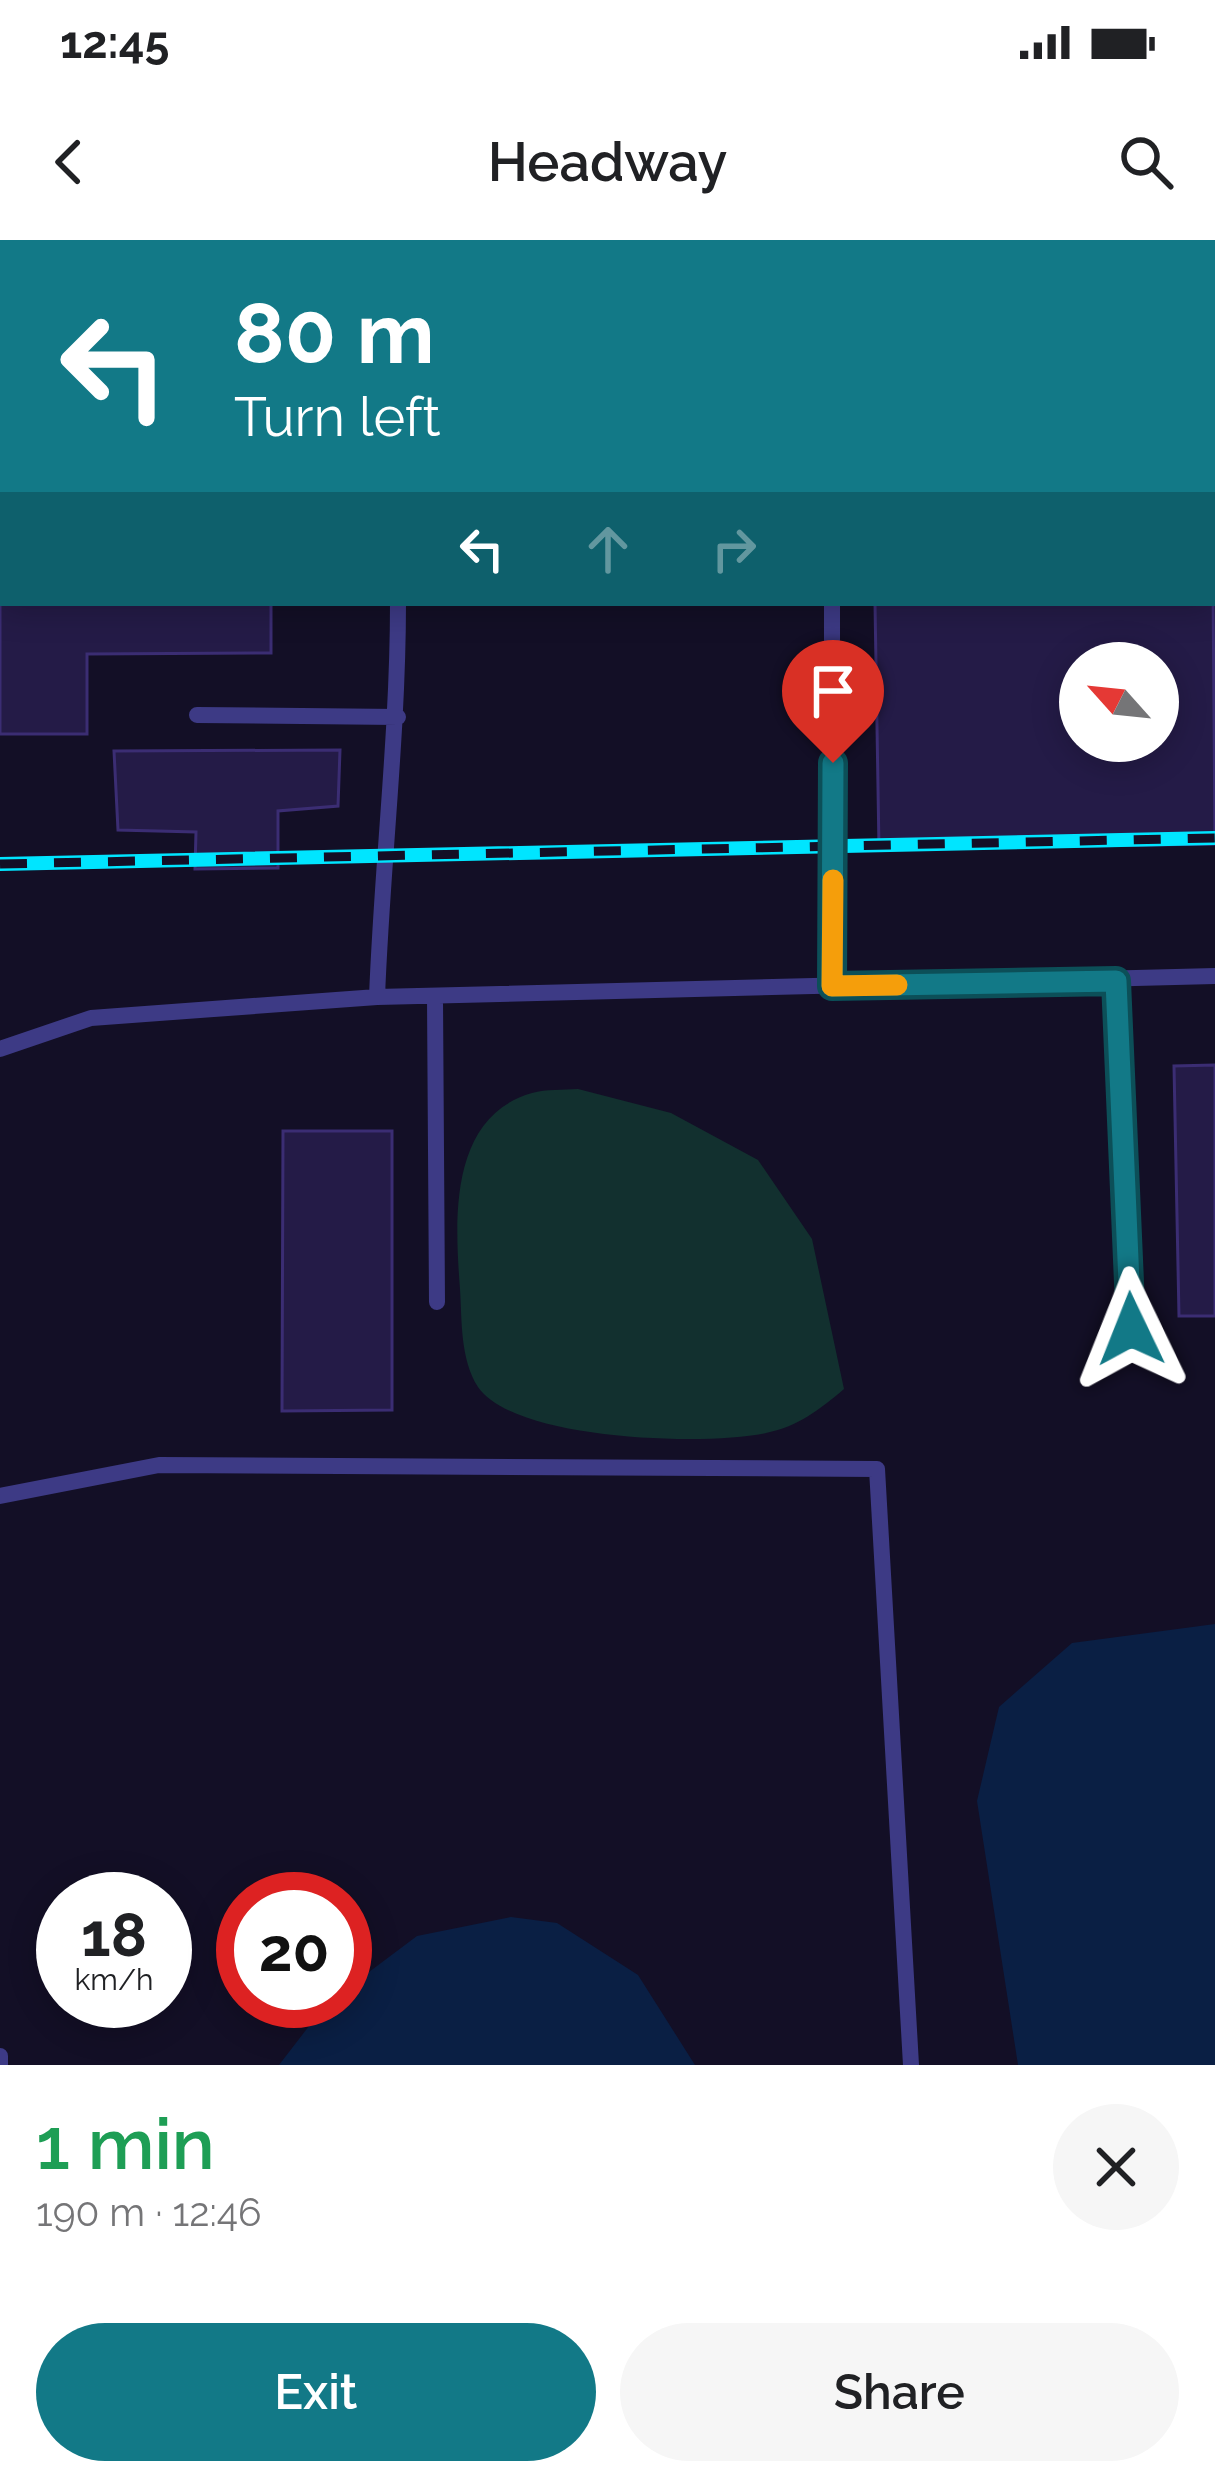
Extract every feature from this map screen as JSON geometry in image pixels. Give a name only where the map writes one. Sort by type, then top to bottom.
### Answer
[{"type":"lane","points":[[376,998],[382,857],[398,717],[398,606]]},
{"type":"lane","points":[[832,606],[832,986]]},
{"type":"lane","points":[[197,716],[398,717]]},
{"type":"lane","points":[[0,1048],[91,1018],[376,998],[1215,976]]},
{"type":"lane","points":[[1116,981],[1131,1329]]},
{"type":"lane","points":[[435,999],[437,1302]]},
{"type":"lane","points":[[0,1496],[159,1466],[877,1469],[911,2065]]},
{"type":"lane","points":[[0,2056],[0,2065]]},
{"type":"green space","points":[[578,1089],[671,1113],[758,1160],[812,1239],[844,1389],[808,1416],[778,1430],[701,1439],[570,1429],[499,1405],[478,1387],[463,1339],[457,1233],[458,1204],[471,1148],[485,1124],[505,1106],[532,1093]]},
{"type":"water","points":[[1215,1624],[1215,2065],[1018,2065],[977,1801],[999,1707],[1072,1643]]},
{"type":"water","points":[[511,1917],[557,1923],[638,1975],[695,2065],[279,2065],[308,2028],[372,2028],[372,1970],[417,1936]]},
{"type":"building","points":[[0,606],[271,606],[271,653],[87,654],[87,734],[0,734]]},
{"type":"building","points":[[875,606],[1213,606],[1215,844],[879,849]]},
{"type":"building","points":[[340,750],[338,806],[278,811],[278,868],[195,869],[196,832],[118,830],[114,751]]},
{"type":"building","points":[[1215,1065],[1215,1316],[1179,1316],[1174,1066]]},
{"type":"building","points":[[283,1131],[392,1131],[392,1410],[282,1411]]},
{"type":"railway","points":[[0,864],[1215,838]]},
{"type":"slow traffic","points":[[833,880],[832,986],[897,985]]},
{"type":"route","points":[[833,763],[832,986],[1116,981],[1131,1329]]}]
